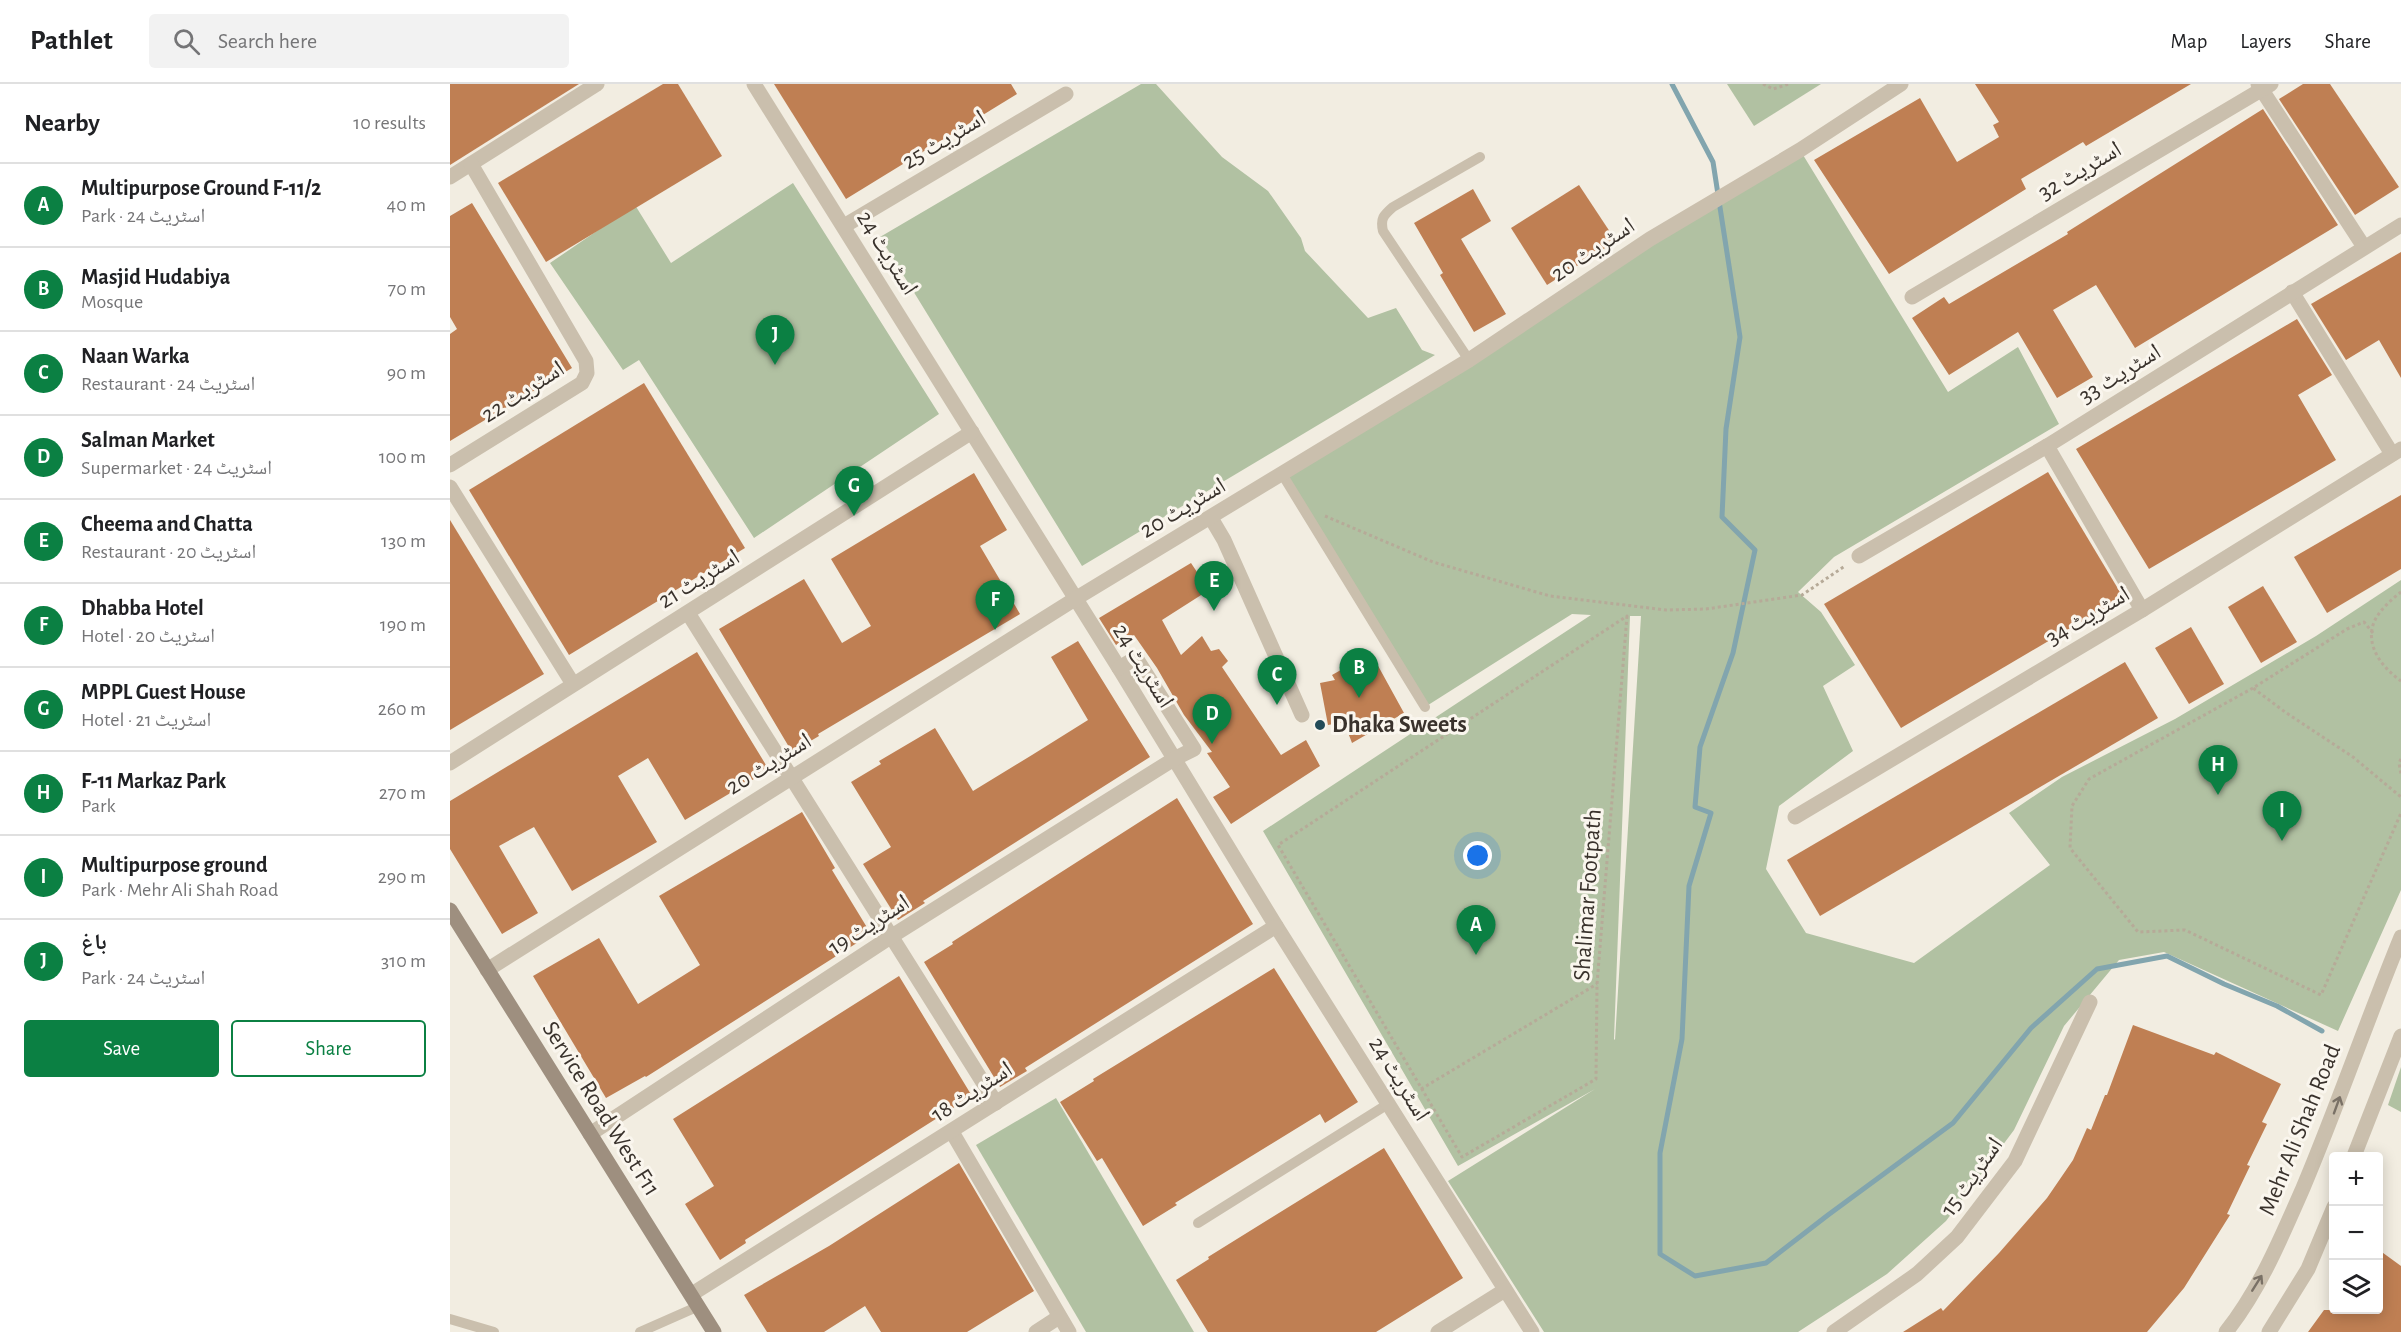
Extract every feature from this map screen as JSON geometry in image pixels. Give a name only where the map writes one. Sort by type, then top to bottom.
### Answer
[{"type":"main road","name":"Service Road West F11","points":[[450,910],[714,1332]]},
{"type":"street","points":[[450,177],[597,84]]},
{"type":"street","name":"اسٹریٹ 24","points":[[754,84],[844,225],[1276,926],[1532,1332]]},
{"type":"street","name":"اسٹریٹ 20","points":[[487,970],[791,776],[1075,599],[1469,360],[1650,239],[1753,178],[1901,84]]},
{"type":"street","points":[[2264,86],[2364,247]]},
{"type":"street","name":"اسٹریٹ 32","points":[[1912,297],[2264,86]]},
{"type":"street","name":"اسٹریٹ 25","points":[[844,225],[1066,94]]},
{"type":"street","name":"اسٹریٹ 22","points":[[450,465],[582,383],[587,373],[586,361],[471,164]]},
{"type":"street","name":"اسٹریٹ 33","points":[[1859,556],[2047,446],[2401,225]]},
{"type":"street","points":[[2292,292],[2397,451]]},
{"type":"street","name":"اسٹریٹ 21","points":[[450,763],[972,432]]},
{"type":"street","points":[[2047,446],[2142,610]]},
{"type":"street","name":"اسٹریٹ 34","points":[[1795,817],[2142,610],[2397,451]]},
{"type":"street","points":[[450,487],[573,684]]},
{"type":"street","points":[[1211,518],[1224,540],[1302,715]]},
{"type":"street","points":[[688,614],[996,1103]]},
{"type":"street","name":"اسٹریٹ 19","points":[[590,1134],[892,936],[1174,759],[1194,749],[1136,658],[1119,669]]},
{"type":"street","name":"اسٹریٹ 18","points":[[695,1300],[996,1103],[1276,926]]},
{"type":"street","name":"Mehr Ali Shah Road","points":[[2226,1332],[2275,1253],[2332,1117],[2367,1019],[2401,937]]},
{"type":"street","name":"اسٹریٹ 15","points":[[1834,1332],[1917,1274],[1963,1229],[2015,1161],[2090,1002]]},
{"type":"street","points":[[2356,1152],[2401,1036]]},
{"type":"street","points":[[952,1132],[1069,1332]]},
{"type":"street","points":[[2269,1332],[2308,1269],[2329,1219]]},
{"type":"street","points":[[1438,1332],[1505,1290]]},
{"type":"street","points":[[1036,1332],[1059,1317]]},
{"type":"lane","points":[[1469,360],[1383,231],[1381,222],[1383,215],[1393,207],[1480,157]]},
{"type":"lane","points":[[1282,474],[1425,706]]},
{"type":"lane","points":[[1198,1223],[1388,1104]]},
{"type":"lane","points":[[640,1332],[695,1300]]},
{"type":"lane","points":[[450,1319],[494,1332]]},
{"type":"path","points":[[1763,84],[1773,89],[1789,84]]},
{"type":"path","points":[[1323,515],[1433,562],[1550,596],[1666,610],[1706,609],[1802,595],[1859,556]]},
{"type":"path","points":[[2401,592],[2383,609],[2373,624],[2375,653],[2387,669],[2401,681]]},
{"type":"path","name":"Shalimar Footpath","points":[[1627,616],[1597,984],[1596,1079],[1462,1157],[1421,1089],[1278,845],[1627,616]]},
{"type":"path","points":[[2373,633],[2364,622],[2347,628],[2253,687],[2089,779],[2072,806],[2070,848],[2138,932],[2185,930],[2321,995],[2401,813]]},
{"type":"path","points":[[2253,687],[2284,712],[2353,757],[2401,796]]},
{"type":"path","points":[[2401,759],[2399,763],[2401,774]]},
{"type":"path","points":[[1421,1089],[1597,984]]},
{"type":"green space","points":[[1141,84],[1156,84],[1222,157],[1268,191],[1301,238],[1305,251],[1368,318],[1396,308],[1422,350],[1435,355],[1082,566],[880,237]]},
{"type":"green space","points":[[1727,84],[1821,84],[1754,126]]},
{"type":"green space","points":[[1800,150],[1948,392],[2018,347],[2059,424],[1834,557],[1798,592],[1821,612],[1855,665],[1823,686],[1853,751],[1779,806],[1766,869],[1806,933],[1914,963],[2050,865],[2009,813],[2062,777],[2175,719],[2316,636],[2401,580],[2401,890],[2338,1031],[2164,952],[2119,960],[2064,1026],[2014,1130],[1946,1221],[1887,1274],[1798,1332],[1544,1332],[1448,1181],[1595,1089],[1458,1166],[1263,831],[1591,615],[1572,614],[1425,707],[1282,474]],"holes":[[[1630,616],[1641,616],[1615,1040]]]},
{"type":"green space","points":[[793,183],[939,414],[754,538],[639,360],[623,370],[550,263],[635,205],[671,263]]},
{"type":"green space","points":[[2401,1067],[2401,1112],[2388,1105]]},
{"type":"green space","points":[[1056,1098],[1194,1332],[1086,1332],[976,1145]]},
{"type":"building","points":[[450,84],[579,84],[450,165]]},
{"type":"building","points":[[663,84],[678,84],[722,156],[546,262],[498,183]]},
{"type":"building","points":[[774,84],[1011,84],[1017,94],[846,199]]},
{"type":"building","points":[[1975,84],[2191,84],[2086,146],[2083,142],[2021,179],[2026,189],[1889,274],[1814,160],[1920,98],[1957,162],[1999,137],[1993,125],[1999,122]]},
{"type":"building","points":[[2303,84],[2330,84],[2399,187],[2355,215],[2279,99]]},
{"type":"building","points":[[2263,109],[2338,225],[2135,348],[2096,285],[2053,310],[2093,377],[2057,398],[2018,332],[1949,375],[1912,318],[1944,297],[1949,304],[2068,234],[2067,232]]},
{"type":"building","points":[[1579,185],[1616,241],[1547,285],[1511,228]]},
{"type":"building","points":[[1473,189],[1491,221],[1461,239],[1506,314],[1474,332],[1440,275],[1443,273],[1414,223]]},
{"type":"building","points":[[472,203],[572,368],[450,441],[450,334],[457,329],[450,317],[450,216]]},
{"type":"building","points":[[2401,252],[2401,378],[2379,340],[2346,360],[2311,304]]},
{"type":"building","points":[[2297,319],[2332,375],[2298,395],[2336,460],[2149,569],[2076,449]]},
{"type":"building","points":[[644,383],[745,548],[569,655],[469,490]]},
{"type":"building","points":[[2048,472],[2123,597],[1901,728],[1824,604]]},
{"type":"building","points":[[974,473],[1007,530],[980,546],[1020,614],[818,734],[819,736],[792,752],[719,629],[804,579],[842,643],[871,626],[831,559]]},
{"type":"building","points":[[2401,495],[2401,569],[2327,613],[2294,557]]},
{"type":"building","points":[[450,520],[544,674],[450,730]]},
{"type":"building","points":[[1191,563],[1209,590],[1162,620],[1181,655],[1202,636],[1211,651],[1219,649],[1228,661],[1222,667],[1281,755],[1306,740],[1320,766],[1231,824],[1213,797],[1230,787],[1207,753],[1212,752],[1184,715],[1157,668],[1134,635],[1116,645],[1099,618]]},
{"type":"building","points":[[2263,586],[2297,642],[2261,663],[2228,607]]},
{"type":"building","points":[[2191,627],[2224,684],[2189,704],[2155,648]]},
{"type":"building","points":[[1078,641],[1150,757],[923,901],[925,903],[898,920],[863,864],[891,847],[851,782],[881,764],[879,761],[935,728],[973,791],[1032,755],[1088,720],[1051,657]]},
{"type":"building","points":[[697,652],[769,770],[685,820],[648,758],[618,776],[657,842],[572,891],[534,827],[499,846],[538,913],[502,934],[450,849],[450,801]]},
{"type":"building","points":[[1371,653],[1404,713],[1352,743],[1344,722],[1328,725],[1320,683],[1335,680],[1332,675]]},
{"type":"building","points":[[2125,662],[2158,718],[1820,916],[1787,860]]},
{"type":"building","points":[[1177,798],[1253,924],[1025,1068],[1027,1071],[1000,1087],[924,962]]},
{"type":"building","points":[[802,812],[835,868],[832,870],[871,934],[646,1077],[606,1098],[533,976],[599,938],[638,1004],[700,965],[659,896]]},
{"type":"building","points":[[1274,968],[1358,1102],[1325,1123],[1320,1114],[1175,1203],[1177,1205],[1143,1226],[1102,1158],[1097,1161],[1060,1102],[1094,1081],[1093,1079]]},
{"type":"building","points":[[899,976],[972,1096],[745,1240],[746,1243],[720,1260],[685,1204],[714,1186],[673,1119]]},
{"type":"building","points":[[2133,1025],[2214,1055],[2216,1052],[2281,1084],[2262,1122],[2267,1124],[2227,1214],[2230,1215],[2184,1288],[2147,1332],[1903,1332],[1941,1308],[1943,1311],[1999,1253],[2047,1198],[2073,1160],[2087,1128],[2091,1130],[2105,1095],[2107,1095]]},
{"type":"building","points":[[1384,1148],[1463,1278],[1376,1332],[1208,1332],[1176,1280],[1209,1259],[1208,1257]]},
{"type":"building","points":[[959,1163],[1034,1291],[967,1332],[881,1332],[865,1306],[824,1332],[767,1332],[744,1295],[829,1246]]},
{"type":"building","points":[[2383,1253],[2401,1266],[2401,1332],[2308,1332],[2324,1310],[2329,1310],[2329,1314],[2383,1314]]},
{"type":"waterway","points":[[1672,84],[1713,162],[1740,337],[1726,429],[1722,517],[1755,550],[1733,653],[1700,747],[1695,807],[1711,813],[1689,886],[1682,1039],[1660,1153],[1660,1254],[1695,1276],[1766,1263],[1953,1123],[2031,1028],[2097,969],[2167,956],[2224,984],[2277,1006],[2322,1031]]},
{"type":"place","name":"باغ","points":[[775,365]]},
{"type":"place","name":"MPPL Guest House","points":[[854,516]]},
{"type":"place","name":"Cheema and Chatta","points":[[1214,611]]},
{"type":"place","name":"Dhabba Hotel","points":[[995,630]]},
{"type":"place","name":"Masjid Hudabiya","points":[[1359,698]]},
{"type":"place","name":"Naan Warka","points":[[1277,705]]},
{"type":"place","name":"Dhaka Sweets","points":[[1320,725]]},
{"type":"place","name":"Salman Market","points":[[1212,744]]},
{"type":"place","name":"F-11 Markaz Park","points":[[2218,795]]},
{"type":"place","name":"Multipurpose ground","points":[[2282,841]]},
{"type":"place","name":"Multipurpose Ground F-11/2","points":[[1476,955]]}]
